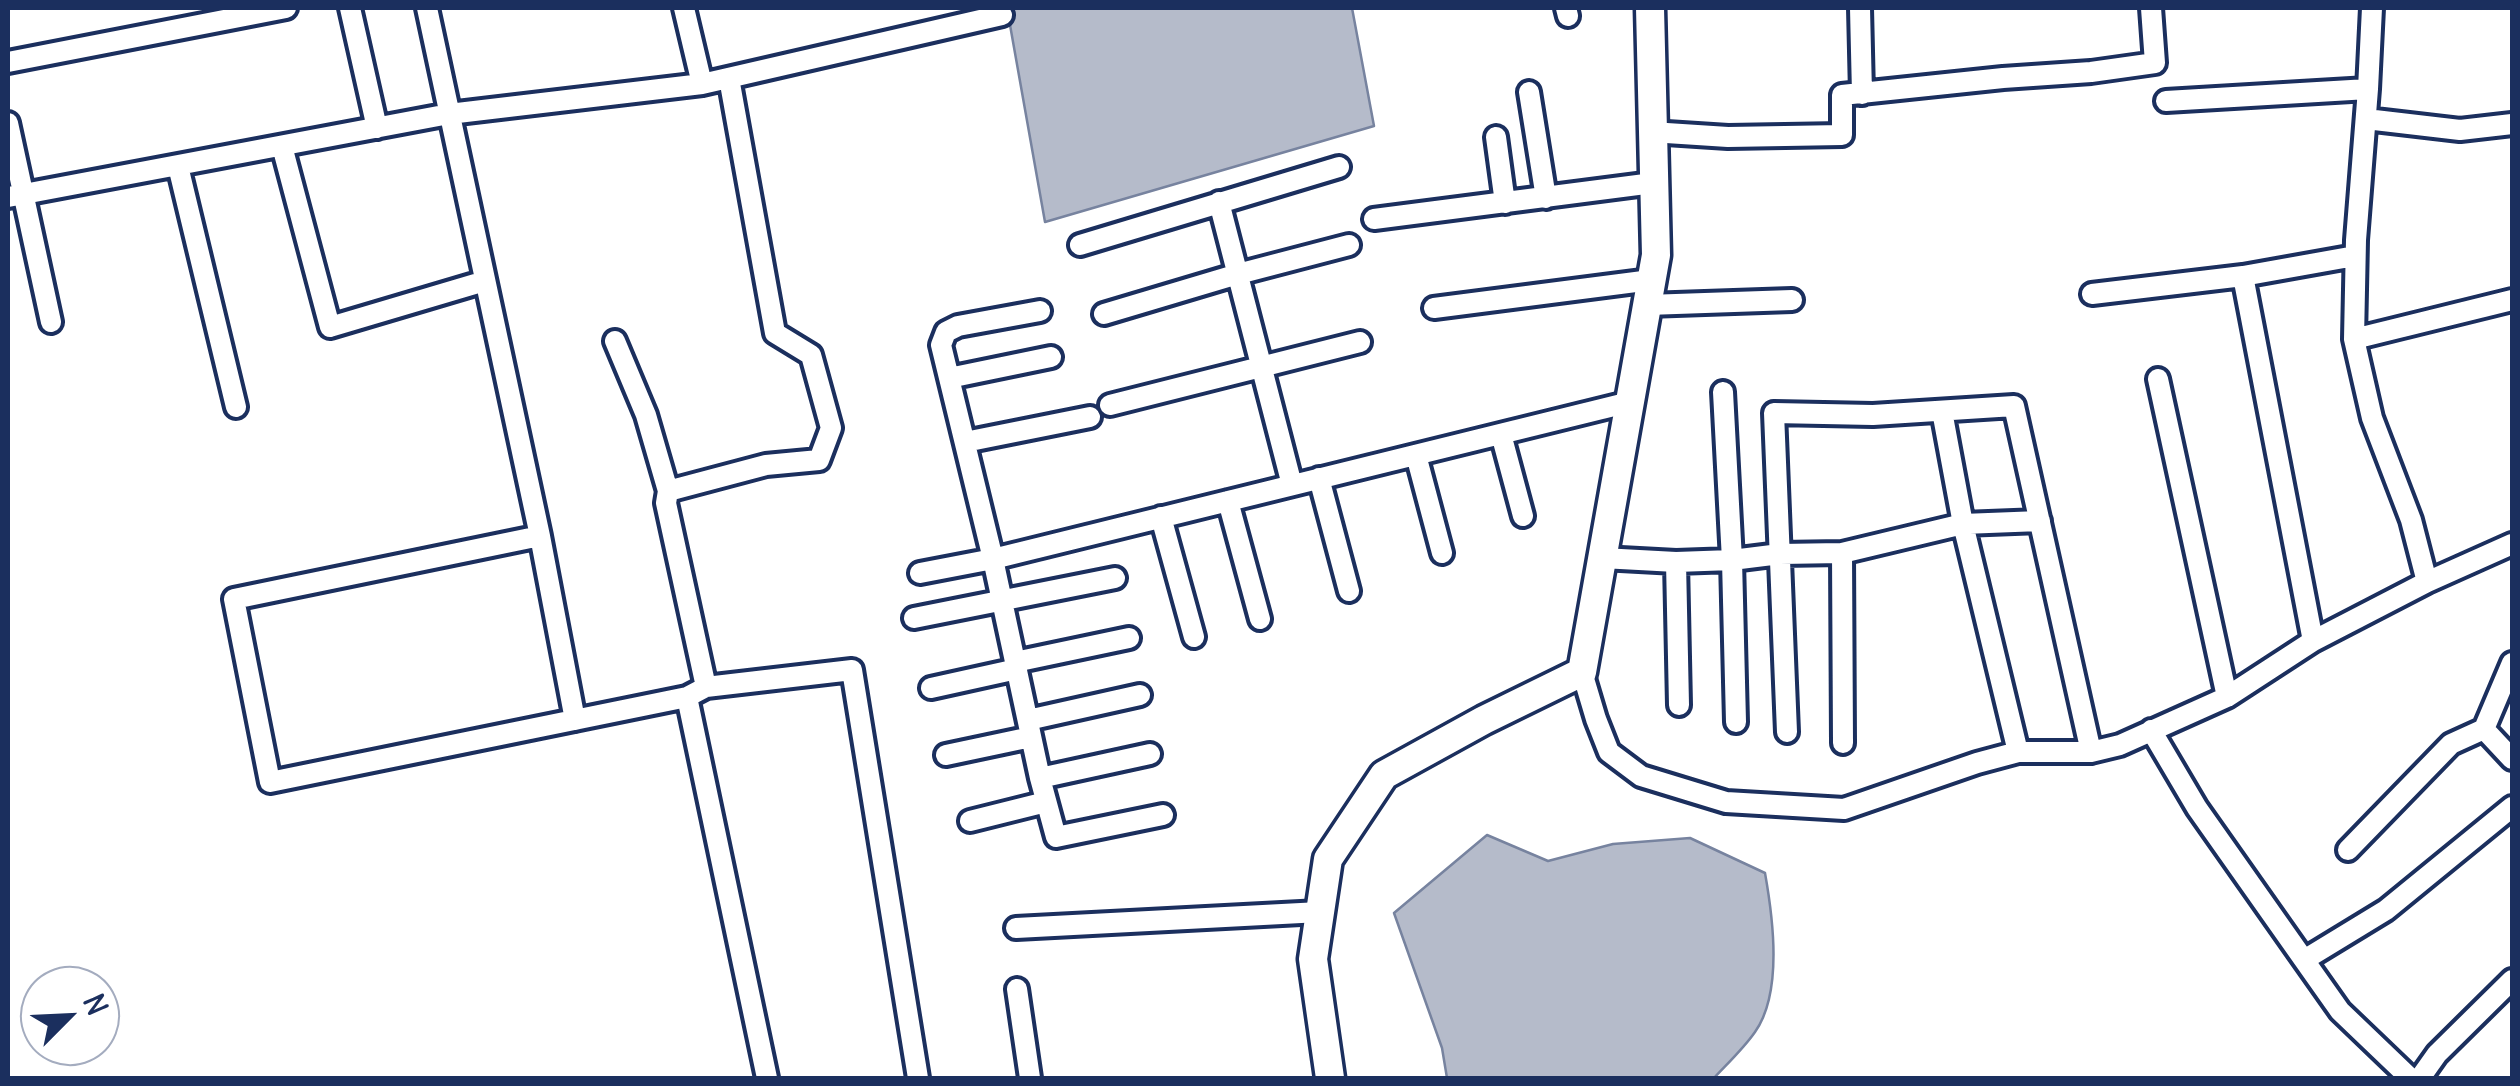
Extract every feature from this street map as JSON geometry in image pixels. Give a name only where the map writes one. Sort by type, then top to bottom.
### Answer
[{"type":"street","points":[[8,62],[286,8]]},
{"type":"street","points":[[350,8],[377,128]]},
{"type":"street","points":[[427,8],[540,536],[575,720]]},
{"type":"street","points":[[684,8],[702,84]]},
{"type":"street","points":[[1650,8],[1656,255],[1582,672],[1609,752],[1641,776],[1726,802],[1844,808],[2018,752],[2091,752],[2120,746],[2227,697],[2313,642],[2427,582],[2512,544]]},
{"type":"street","points":[[1860,8],[1862,94]]},
{"type":"street","points":[[1651,132],[1728,137],[1842,135],[1842,96],[2155,63],[2151,8]]},
{"type":"street","points":[[2372,8],[2355,256],[2354,338],[2372,418],[2411,520],[2427,582]]},
{"type":"street","points":[[15,196],[449,114],[702,84],[971,15],[1002,15]]},
{"type":"street","points":[[668,491],[766,465],[820,460],[832,428],[811,355],[775,333],[729,78]]},
{"type":"street","points":[[2166,101],[2368,88]]},
{"type":"street","points":[[1530,92],[1546,198]]},
{"type":"street","points":[[2366,119],[2460,130],[2512,124]]},
{"type":"street","points":[[8,123],[15,196],[51,322]]},
{"type":"street","points":[[1496,137],[1506,203]]},
{"type":"street","points":[[282,146],[330,328],[485,281]]},
{"type":"street","points":[[178,166],[236,407]]},
{"type":"street","points":[[1080,245],[1340,167]]},
{"type":"street","points":[[1374,218],[1654,183]]},
{"type":"street","points":[[1219,202],[1292,485]]},
{"type":"street","points":[[1104,314],[1350,245]]},
{"type":"street","points":[[2092,294],[2243,276],[2355,256]]},
{"type":"street","points":[[2243,276],[2313,642]]},
{"type":"street","points":[[1434,308],[1649,292],[1792,300]]},
{"type":"street","points":[[2354,338],[2512,300]]},
{"type":"street","points":[[1040,311],[958,326],[946,332],[940,345],[993,558],[1040,778],[1056,838],[1163,814]]},
{"type":"street","points":[[615,341],[646,414],[668,491],[666,504],[696,692],[767,1078]]},
{"type":"street","points":[[1110,405],[1360,342]]},
{"type":"street","points":[[949,378],[1052,357]]},
{"type":"street","points":[[2158,379],[2227,697]]},
{"type":"street","points":[[1722,392],[1736,722]]},
{"type":"street","points":[[920,573],[1630,402]]},
{"type":"street","points":[[1787,732],[1774,413],[1872,415],[2014,406],[2091,752]]},
{"type":"street","points":[[1942,411],[1964,524],[2018,752]]},
{"type":"street","points":[[965,442],[1090,417]]},
{"type":"street","points":[[1501,434],[1522,516]]},
{"type":"street","points":[[1416,454],[1442,554]]},
{"type":"street","points":[[1319,478],[1349,591]]},
{"type":"street","points":[[1228,501],[1260,620]]},
{"type":"street","points":[[1161,518],[1194,637]]},
{"type":"street","points":[[1602,558],[1676,562],[1842,553],[1964,524],[2040,521]]},
{"type":"street","points":[[540,536],[234,599],[270,782],[696,692],[852,670],[918,1078]]},
{"type":"street","points":[[1842,553],[1843,743]]},
{"type":"street","points":[[1676,562],[1680,705]]},
{"type":"street","points":[[914,618],[1115,578]]},
{"type":"street","points":[[931,688],[1129,638]]},
{"type":"street","points":[[2348,850],[2451,744],[2484,730],[2512,663]]},
{"type":"street","points":[[1330,1078],[1313,959],[1328,858],[1384,775],[1582,672]]},
{"type":"street","points":[[946,755],[1140,695]]},
{"type":"street","points":[[2151,730],[2197,808],[2340,1011],[2410,1078]]},
{"type":"street","points":[[2484,730],[2512,760]]},
{"type":"street","points":[[1040,778],[1150,754]]},
{"type":"street","points":[[970,822],[1046,802]]},
{"type":"street","points":[[2304,960],[2386,910],[2512,807]]},
{"type":"street","points":[[1016,928],[1320,912]]},
{"type":"street","points":[[2420,1078],[2437,1054],[2512,980]]},
{"type":"street","points":[[1017,989],[1030,1078]]},
{"type":"water","points":[[1007,8],[1352,8],[1374,126],[1045,222]]},
{"type":"water","points":[[1487,835],[1548,861],[1613,844],[1690,838],[1765,873],[1773,933],[1773,976],[1764,1016],[1751,1038],[1714,1078],[1447,1078],[1442,1048],[1394,913]]}]
